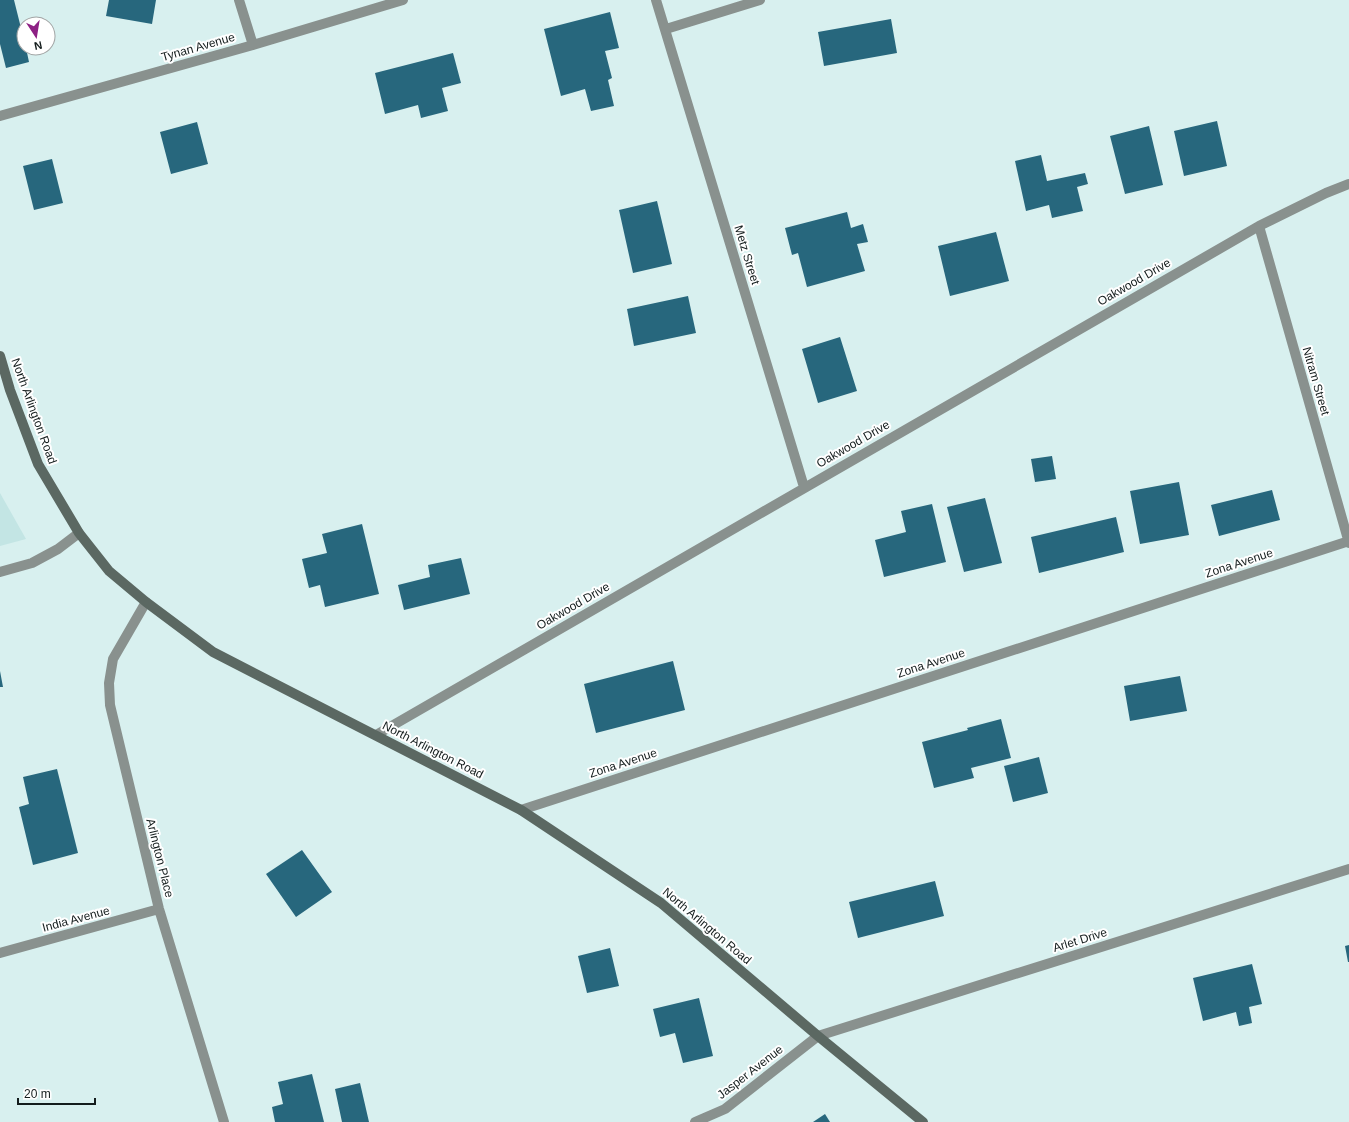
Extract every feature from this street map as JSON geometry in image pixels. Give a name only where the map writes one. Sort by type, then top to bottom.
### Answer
[{"type":"main road","name":"North Arlington Road","points":[[0,356],[10,390],[38,464],[79,533],[109,571],[146,602],[213,652],[521,810],[661,903],[818,1036],[923,1122]]},
{"type":"street","points":[[239,0],[253,45]]},
{"type":"street","name":"Tynan Avenue","points":[[0,116],[253,45],[403,0]]},
{"type":"street","points":[[656,0],[666,29],[760,0]]},
{"type":"street","name":"Metz Street","points":[[666,29],[804,487]]},
{"type":"street","name":"Oakwood Drive","points":[[376,736],[804,487],[1259,226],[1326,193],[1349,184]]},
{"type":"street","name":"Nitram Street","points":[[1259,226],[1349,542]]},
{"type":"street","points":[[0,572],[32,563],[58,549],[79,533]]},
{"type":"street","name":"Zona Avenue","points":[[521,810],[1349,542]]},
{"type":"street","name":"Arlington Place","points":[[146,602],[113,659],[109,683],[110,705],[159,909],[224,1122]]},
{"type":"street","name":"Arlet Drive","points":[[818,1036],[1349,869]]},
{"type":"street","name":"India Avenue","points":[[0,954],[159,909]]},
{"type":"street","name":"Jasper Avenue","points":[[695,1122],[725,1109],[818,1036]]},
{"type":"shaded area","points":[[0,493],[26,539],[0,546]]},
{"type":"building","points":[[0,0],[14,0],[18,16],[16,16],[16,56],[28,56],[29,62],[6,68],[0,44]]},
{"type":"building","points":[[109,0],[156,0],[152,24],[106,16]]},
{"type":"building","points":[[610,12],[619,48],[605,51],[612,78],[608,80],[614,106],[591,111],[585,89],[561,96],[544,29]]},
{"type":"building","points":[[891,19],[897,53],[824,66],[818,32]]},
{"type":"building","points":[[453,53],[461,83],[442,88],[448,111],[421,118],[418,105],[385,114],[375,73]]},
{"type":"building","points":[[1217,121],[1227,166],[1184,176],[1174,131]]},
{"type":"building","points":[[197,122],[208,164],[171,174],[160,132]]},
{"type":"building","points":[[1149,126],[1163,185],[1125,194],[1110,136]]},
{"type":"building","points":[[1041,155],[1047,181],[1085,173],[1088,184],[1077,187],[1083,211],[1052,218],[1049,205],[1026,211],[1015,161]]},
{"type":"building","points":[[52,159],[63,203],[34,210],[23,166]]},
{"type":"building","points":[[657,201],[672,264],[633,273],[619,210]]},
{"type":"building","points":[[847,212],[851,228],[863,224],[868,242],[857,244],[865,271],[807,287],[798,253],[792,255],[785,228]]},
{"type":"building","points":[[996,232],[1009,281],[950,296],[938,246]]},
{"type":"building","points":[[688,296],[696,333],[634,346],[627,309]]},
{"type":"building","points":[[840,337],[857,391],[818,403],[802,349]]},
{"type":"building","points":[[1052,456],[1056,479],[1035,482],[1031,459]]},
{"type":"building","points":[[1179,482],[1189,535],[1140,544],[1130,491]]},
{"type":"building","points":[[1272,490],[1280,520],[1219,536],[1211,505]]},
{"type":"building","points":[[985,498],[1002,563],[964,572],[947,507]]},
{"type":"building","points":[[932,504],[946,562],[884,577],[875,540],[906,532],[901,511]]},
{"type":"building","points":[[1116,517],[1124,552],[1039,573],[1031,537]]},
{"type":"building","points":[[362,524],[379,594],[325,607],[320,585],[309,588],[302,559],[327,553],[322,534]]},
{"type":"building","points":[[461,558],[470,594],[404,610],[398,585],[430,577],[428,565]]},
{"type":"building","points":[[673,661],[685,710],[596,733],[584,684]]},
{"type":"building","points":[[0,671],[3,687],[0,687]]},
{"type":"building","points":[[1180,676],[1187,711],[1130,721],[1124,686]]},
{"type":"building","points":[[1001,719],[1011,758],[971,768],[974,778],[934,788],[922,742],[968,730],[967,728]]},
{"type":"building","points":[[1039,757],[1048,793],[1013,802],[1004,766]]},
{"type":"building","points":[[57,769],[78,853],[33,865],[19,807],[29,804],[23,777]]},
{"type":"building","points":[[302,850],[332,892],[296,917],[266,874]]},
{"type":"building","points":[[935,881],[944,916],[858,938],[849,902]]},
{"type":"building","points":[[1349,945],[1349,962],[1348,962],[1345,946]]},
{"type":"building","points":[[610,948],[619,986],[587,993],[578,956]]},
{"type":"building","points":[[1252,964],[1262,1004],[1249,1007],[1252,1023],[1239,1026],[1236,1012],[1203,1021],[1193,978]]},
{"type":"building","points":[[699,998],[713,1056],[683,1063],[675,1033],[660,1037],[653,1009]]},
{"type":"building","points":[[312,1074],[324,1122],[275,1122],[272,1107],[283,1104],[278,1082]]},
{"type":"building","points":[[360,1083],[369,1122],[342,1122],[335,1089]]},
{"type":"building","points":[[825,1114],[830,1122],[813,1122]]}]
